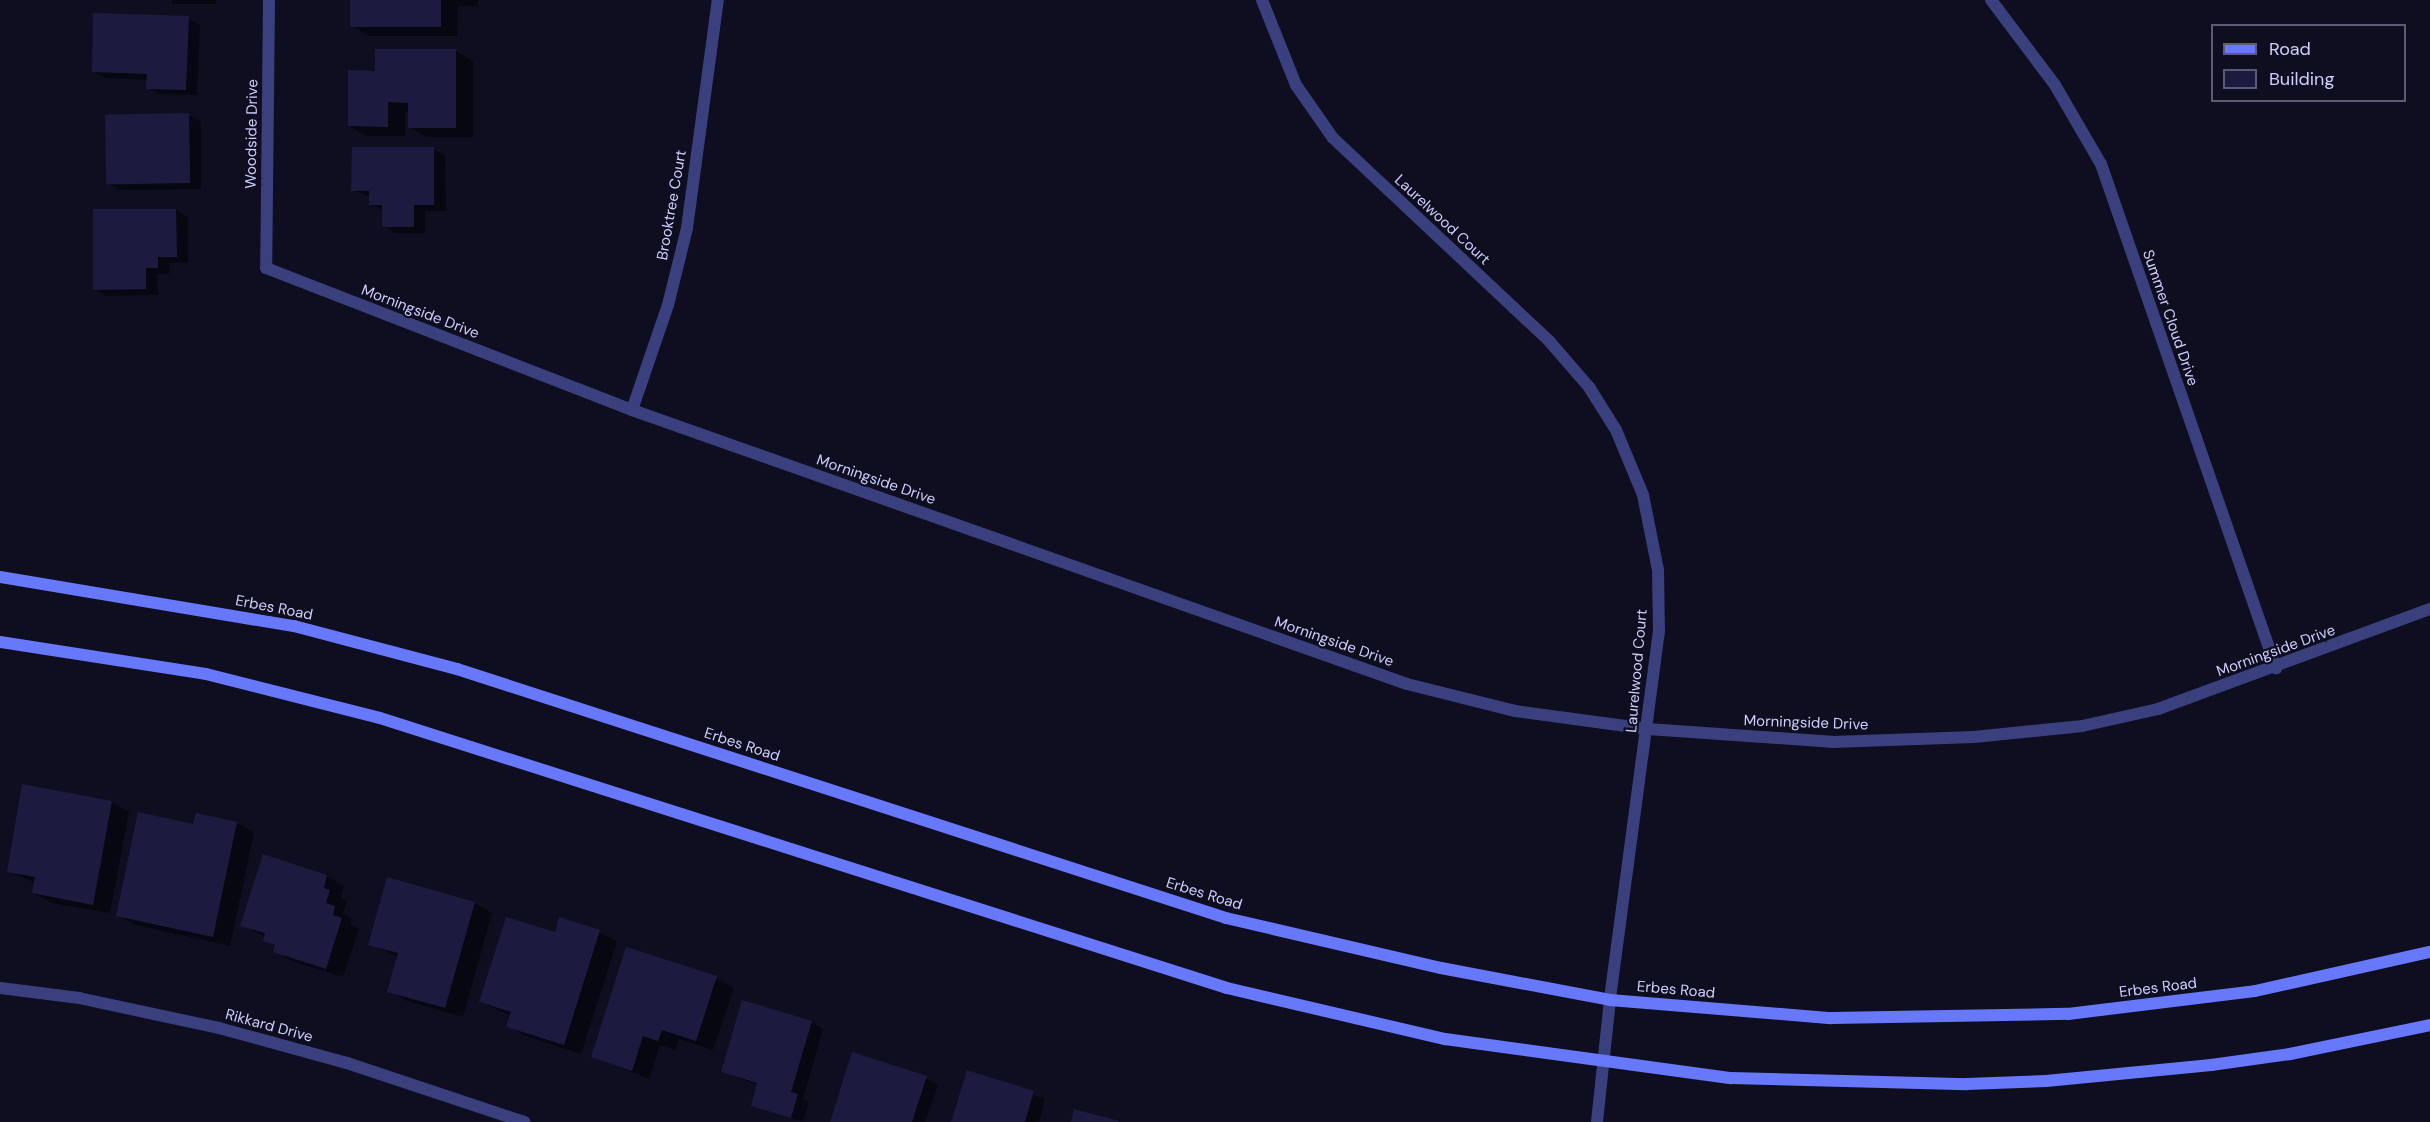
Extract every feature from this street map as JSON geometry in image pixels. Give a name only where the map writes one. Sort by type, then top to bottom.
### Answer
[{"type":"main road","name":"Erbes Road","points":[[0,577],[294,626],[457,669],[1226,918],[1441,968],[1610,1000],[1831,1018],[2068,1014],[2255,991],[2430,952]]},
{"type":"main road","points":[[0,642],[206,674],[380,718],[1227,988],[1445,1039],[1731,1078],[1813,1083],[2046,1081],[2290,1054],[2430,1025]]},
{"type":"street","name":"Woodside Drive","points":[[266,268],[269,0]]},
{"type":"street","name":"Brooktree Court","points":[[632,410],[668,305],[687,228],[718,0]]},
{"type":"street","name":"Laurelwood Court","points":[[1262,0],[1296,85],[1333,138],[1550,342],[1588,387],[1616,430],[1643,495],[1658,570],[1659,631],[1648,729],[1610,1000],[1598,1122]]},
{"type":"street","name":"Summer Cloud Drive","points":[[1991,0],[2055,85],[2101,164],[2276,669]]},
{"type":"street","name":"Morningside Drive","points":[[266,268],[632,410],[1407,684],[1515,711],[1648,729],[1832,742],[1974,737],[2082,726],[2158,709],[2276,669],[2430,609]]},
{"type":"street","name":"Rikkard Drive","points":[[0,988],[80,998],[219,1028],[347,1063],[524,1122]]},
{"type":"building","points":[[350,0],[441,0],[441,27],[350,27]]},
{"type":"building","points":[[93,13],[189,16],[186,90],[146,89],[147,74],[92,72]]},
{"type":"building","points":[[375,49],[456,49],[456,128],[408,128],[408,103],[388,102],[388,127],[348,126],[348,70],[375,71]]},
{"type":"building","points":[[189,113],[190,183],[106,184],[105,114]]},
{"type":"building","points":[[352,147],[434,147],[434,205],[414,205],[414,227],[382,227],[382,205],[369,205],[369,191],[351,191]]},
{"type":"building","points":[[93,209],[176,209],[177,257],[158,257],[158,268],[146,268],[146,289],[93,290]]},
{"type":"building","points":[[22,784],[112,801],[93,905],[32,893],[35,877],[7,872]]},
{"type":"building","points":[[138,812],[193,824],[196,813],[237,822],[213,937],[116,916]]},
{"type":"building","points":[[263,854],[327,875],[324,888],[330,890],[326,903],[335,906],[333,915],[342,918],[326,969],[273,952],[275,945],[263,941],[265,933],[240,926]]},
{"type":"building","points":[[387,877],[475,902],[445,1008],[387,992],[398,953],[368,945]]},
{"type":"building","points":[[506,917],[555,932],[559,917],[600,930],[564,1045],[506,1027],[511,1012],[479,1002]]},
{"type":"building","points":[[626,947],[717,976],[696,1041],[662,1030],[658,1041],[643,1036],[632,1071],[591,1057]]},
{"type":"building","points":[[742,1000],[812,1021],[791,1092],[798,1094],[791,1118],[751,1106],[757,1083],[721,1072]]},
{"type":"building","points":[[852,1052],[927,1076],[912,1122],[830,1122]]},
{"type":"building","points":[[967,1070],[1034,1091],[1025,1122],[951,1122]]},
{"type":"building","points":[[1074,1109],[1119,1121],[1119,1122],[1071,1122]]}]
